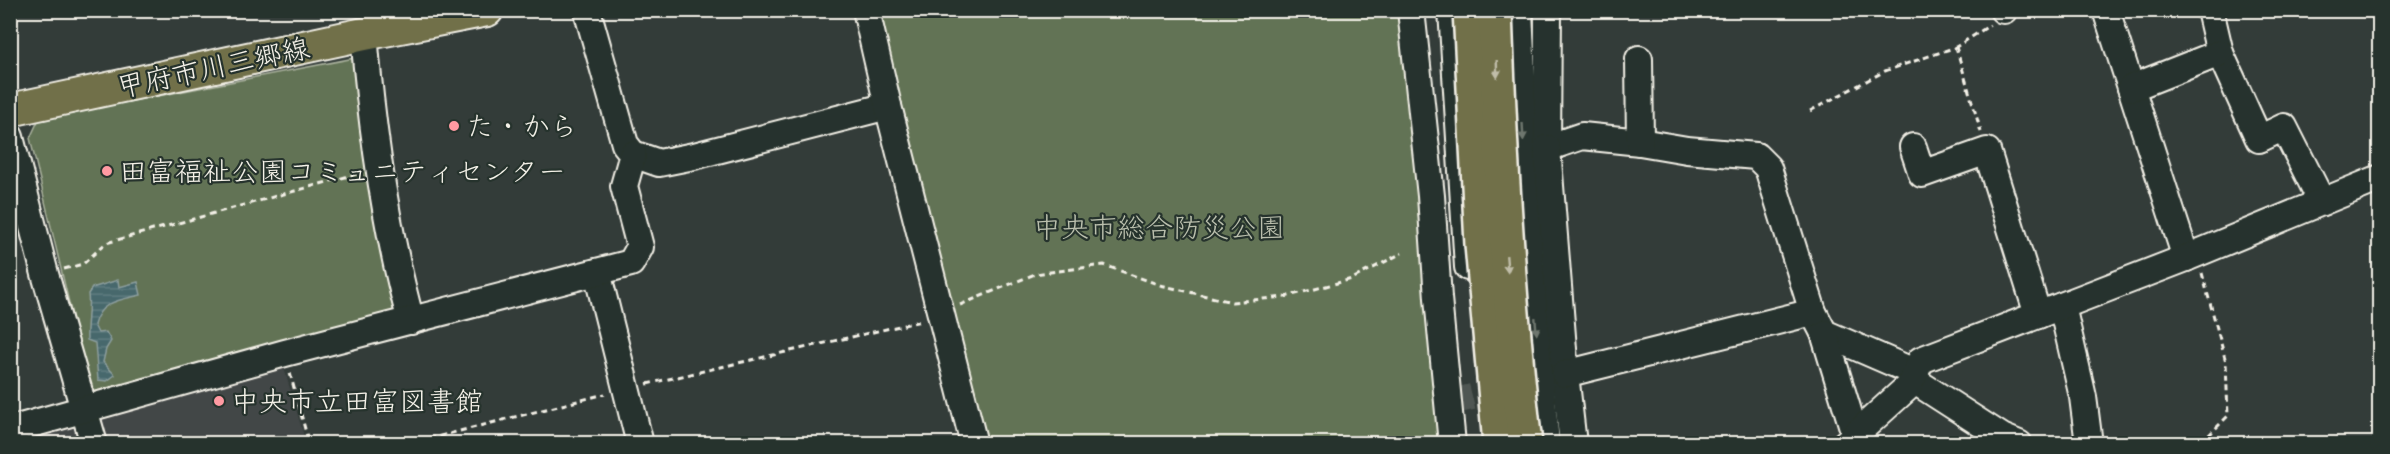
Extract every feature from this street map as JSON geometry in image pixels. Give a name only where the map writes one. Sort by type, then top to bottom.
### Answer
[{"type":"highway","points":[[1470,10],[1482,245],[1500,444]]},
{"type":"highway","points":[[1495,10],[1506,245],[1525,444]]},
{"type":"main road","name":"甲府市川三郷線","points":[[10,110],[487,10]]},
{"type":"street","points":[[587,10],[624,144],[633,154],[659,163],[888,106]]},
{"type":"street","points":[[866,10],[888,106],[974,444]]},
{"type":"street","points":[[1411,10],[1431,196],[1452,444]]},
{"type":"street","points":[[1452,10],[1463,208],[1486,444]]},
{"type":"street","points":[[1519,10],[1530,253],[1546,444]]},
{"type":"street","points":[[1548,10],[1547,148],[1565,374],[1573,444]]},
{"type":"street","points":[[2106,10],[2131,88],[2191,256]]},
{"type":"street","points":[[2210,10],[2220,53],[2259,139],[2284,127],[2322,202]]},
{"type":"street","points":[[364,34],[378,168],[398,274],[411,321]]},
{"type":"street","points":[[2131,88],[2220,53]]},
{"type":"street","points":[[1639,59],[1640,142]]},
{"type":"street","points":[[1547,148],[1582,136],[1687,150],[1756,156],[1768,168],[1853,440],[1910,386],[1921,360],[2191,256],[2379,178]]},
{"type":"street","points":[[10,137],[45,274],[94,444]]},
{"type":"street","points":[[1913,147],[1922,174],[1986,151],[2083,397],[2088,444]]},
{"type":"street","points":[[10,430],[285,353],[631,263],[640,247],[624,186],[633,154]]},
{"type":"street","points":[[597,272],[640,444]]},
{"type":"street","points":[[1565,374],[1818,323],[1913,376],[2002,437],[2019,444]]},
{"type":"path","points":[[1810,111],[1885,70],[1956,47],[1987,28],[2004,11]]},
{"type":"path","points":[[1956,47],[1986,151]]},
{"type":"path","points":[[45,274],[83,264],[106,243],[378,168]]},
{"type":"path","points":[[409,444],[626,388],[942,317],[957,306],[1035,274],[1104,265],[1160,285],[1232,302],[1285,297],[1352,279],[1401,252]]},
{"type":"path","points":[[2191,256],[2226,362],[2228,416],[2204,440],[2204,444]]},
{"type":"path","points":[[285,353],[309,444]]},
{"type":"shaded area","name":"中央市立田富図書館","points":[[281,358],[306,443],[105,443],[96,409]]},
{"type":"shaded area","points":[[76,417],[83,443],[11,443],[10,438]]},
{"type":"green space","name":"中央市総合防災公園","points":[[866,11],[1411,11],[1452,443],[974,443]]},
{"type":"green space","points":[[355,58],[403,317],[92,400],[30,138],[39,119]]},
{"type":"water","points":[[118,280],[119,287],[138,282],[141,295],[106,306],[97,317],[94,325],[98,333],[106,332],[111,341],[106,349],[103,362],[115,375],[107,381],[98,380],[95,343],[87,340],[88,294],[92,288]]},
{"type":"tunnel","points":[[1447,403],[1512,387]]},
{"type":"place","name":"た・から","points":[[454,126]]},
{"type":"place","name":"田富福祉公園コミュニティセンター","points":[[107,171]]},
{"type":"place","name":"中央市立田富図書館","points":[[219,401]]}]
